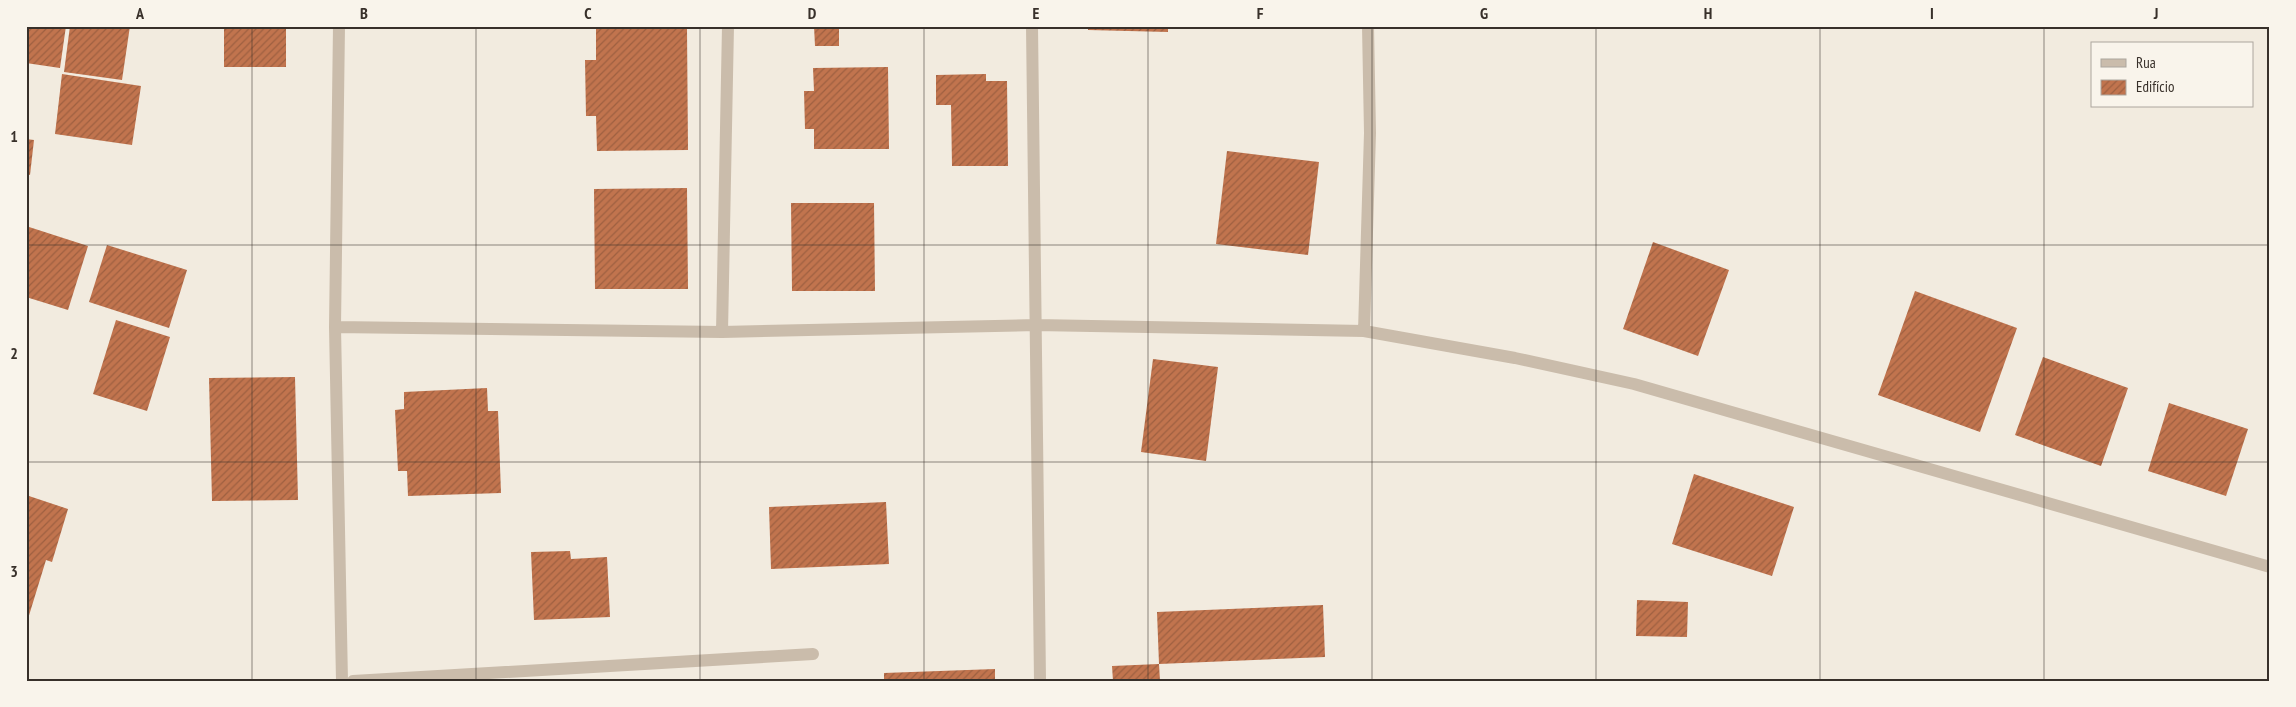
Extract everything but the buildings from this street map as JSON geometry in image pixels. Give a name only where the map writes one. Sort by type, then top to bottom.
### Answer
[{"type":"street","points":[[339,26],[335,327],[342,681]]},
{"type":"street","points":[[722,332],[728,26]]},
{"type":"street","points":[[1032,26],[1040,681]]},
{"type":"street","points":[[1364,331],[1370,133],[1368,26]]},
{"type":"street","points":[[335,327],[722,332],[1036,325],[1364,331],[1515,358],[1634,384],[2270,567]]},
{"type":"street","points":[[353,681],[813,654]]}]
